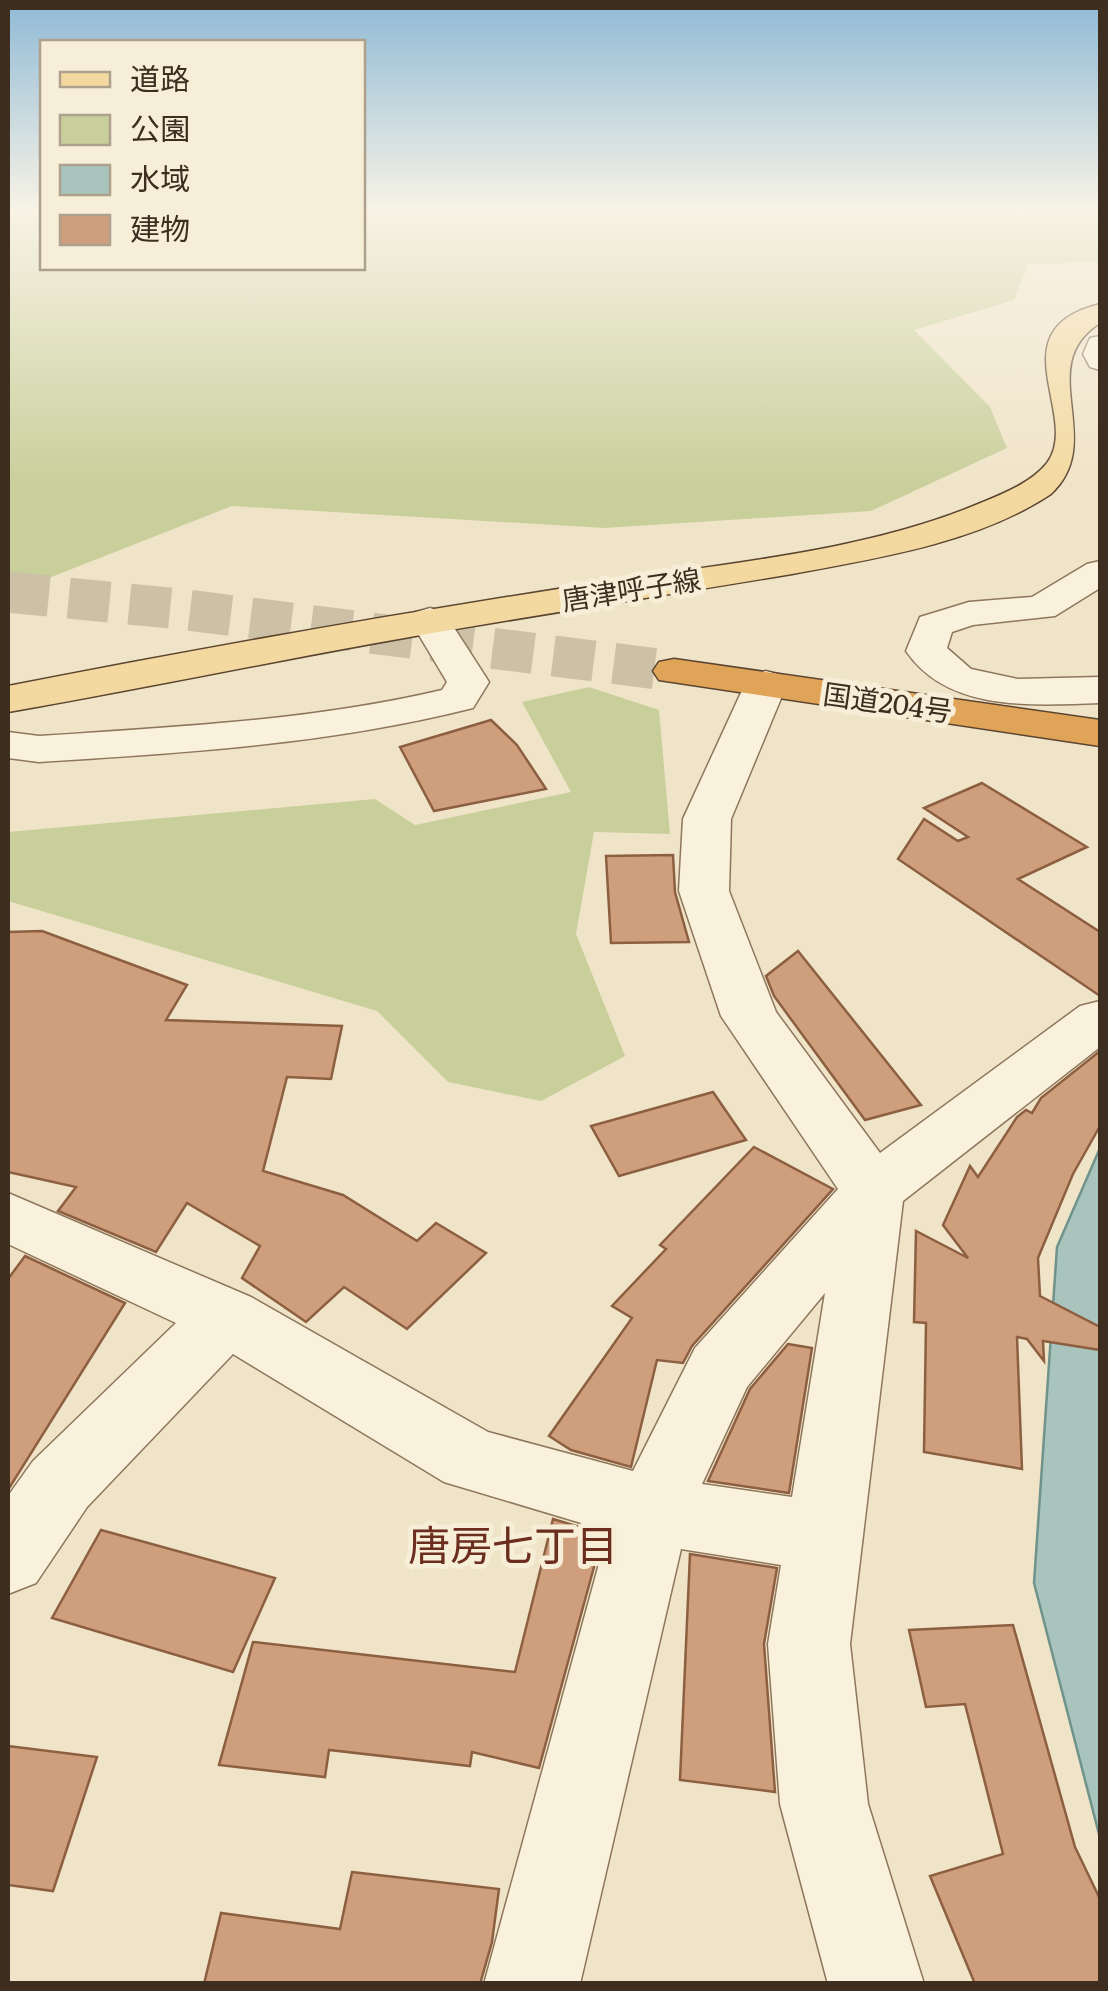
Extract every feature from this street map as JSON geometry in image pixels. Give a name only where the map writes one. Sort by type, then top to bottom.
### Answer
[{"type":"highway","name":"国道204号","points":[[674,671],[1100,733]]},
{"type":"main road","name":"唐津呼子線","points":[[8,698],[280,644],[789,563],[896,542],[1012,502],[1047,482],[1068,462],[1074,448],[1074,422],[1060,356],[1064,340],[1100,312]]},
{"type":"street","points":[[1100,344],[1096,354],[1100,362]]},
{"type":"street","points":[[1100,572],[1041,608],[969,614],[934,625],[926,651],[957,679],[1018,692],[1100,690]]},
{"type":"street","points":[[8,745],[39,749],[319,729],[458,700],[468,682],[430,620]]},
{"type":"street","points":[[766,684],[706,819],[704,891],[749,1016],[873,1191],[809,1644],[824,1804],[876,1984]]},
{"type":"street","points":[[532,1984],[652,1510],[720,1369],[873,1191],[1100,1019]]},
{"type":"street","points":[[8,1218],[227,1316],[470,1459],[652,1510],[824,1537]]},
{"type":"street","points":[[8,1558],[60,1484],[227,1316]]},
{"type":"green space","points":[[8,300],[1014,300],[914,330],[990,407],[1007,448],[871,511],[604,528],[232,506],[8,594]]},
{"type":"green space","points":[[589,687],[659,710],[670,834],[594,832],[576,934],[625,1056],[541,1101],[448,1082],[377,1011],[8,901],[8,832],[375,799],[415,825],[571,792],[522,702]]},
{"type":"water","points":[[1100,1148],[1100,1838],[1034,1583],[1057,1247]]},
{"type":"building","points":[[491,720],[517,745],[546,789],[434,811],[400,747]]},
{"type":"building","points":[[982,783],[1087,847],[1018,879],[1100,932],[1100,996],[898,859],[924,819],[958,841],[968,837],[924,808]]},
{"type":"building","points":[[673,855],[675,892],[689,942],[611,943],[606,856]]},
{"type":"building","points":[[42,931],[187,985],[166,1020],[342,1026],[331,1079],[287,1077],[263,1171],[343,1195],[417,1241],[436,1223],[486,1253],[407,1329],[344,1287],[306,1322],[242,1278],[260,1246],[187,1203],[156,1252],[58,1211],[76,1187],[8,1172],[8,932]]},
{"type":"building","points":[[798,951],[921,1105],[865,1120],[774,996],[766,976]]},
{"type":"building","points":[[1100,1051],[1100,1126],[1073,1174],[1038,1258],[1040,1296],[1100,1327],[1100,1350],[1043,1341],[1044,1361],[1027,1339],[1017,1337],[1022,1469],[924,1452],[926,1323],[914,1322],[916,1231],[968,1258],[943,1225],[970,1166],[978,1177],[1017,1117],[1026,1110],[1032,1113],[1041,1098]]},
{"type":"building","points":[[713,1092],[746,1140],[619,1176],[591,1126]]},
{"type":"building","points":[[754,1147],[833,1189],[692,1346],[683,1363],[657,1360],[631,1467],[571,1450],[549,1436],[632,1318],[612,1306],[666,1249],[660,1245]]},
{"type":"building","points":[[25,1256],[125,1303],[8,1490],[8,1279]]},
{"type":"building","points":[[788,1344],[812,1348],[789,1493],[708,1481],[750,1389]]},
{"type":"building","points":[[553,1519],[603,1534],[539,1768],[472,1752],[470,1766],[329,1750],[325,1777],[219,1765],[253,1642],[515,1672]]},
{"type":"building","points":[[101,1530],[275,1578],[233,1672],[52,1618]]},
{"type":"building","points":[[690,1554],[777,1568],[764,1644],[775,1792],[680,1780]]},
{"type":"building","points":[[1013,1625],[1075,1847],[1100,1899],[1100,1984],[975,1984],[930,1876],[1003,1854],[965,1704],[926,1707],[909,1630]]},
{"type":"building","points":[[8,1746],[97,1757],[53,1891],[8,1885]]},
{"type":"building","points":[[352,1872],[499,1889],[492,1942],[480,1984],[204,1984],[221,1913],[340,1929]]},
{"type":"tunnel","points":[[8,592],[179,609],[674,671]]},
{"type":"district","name":"唐房七丁目","points":[[513,1543]]}]
